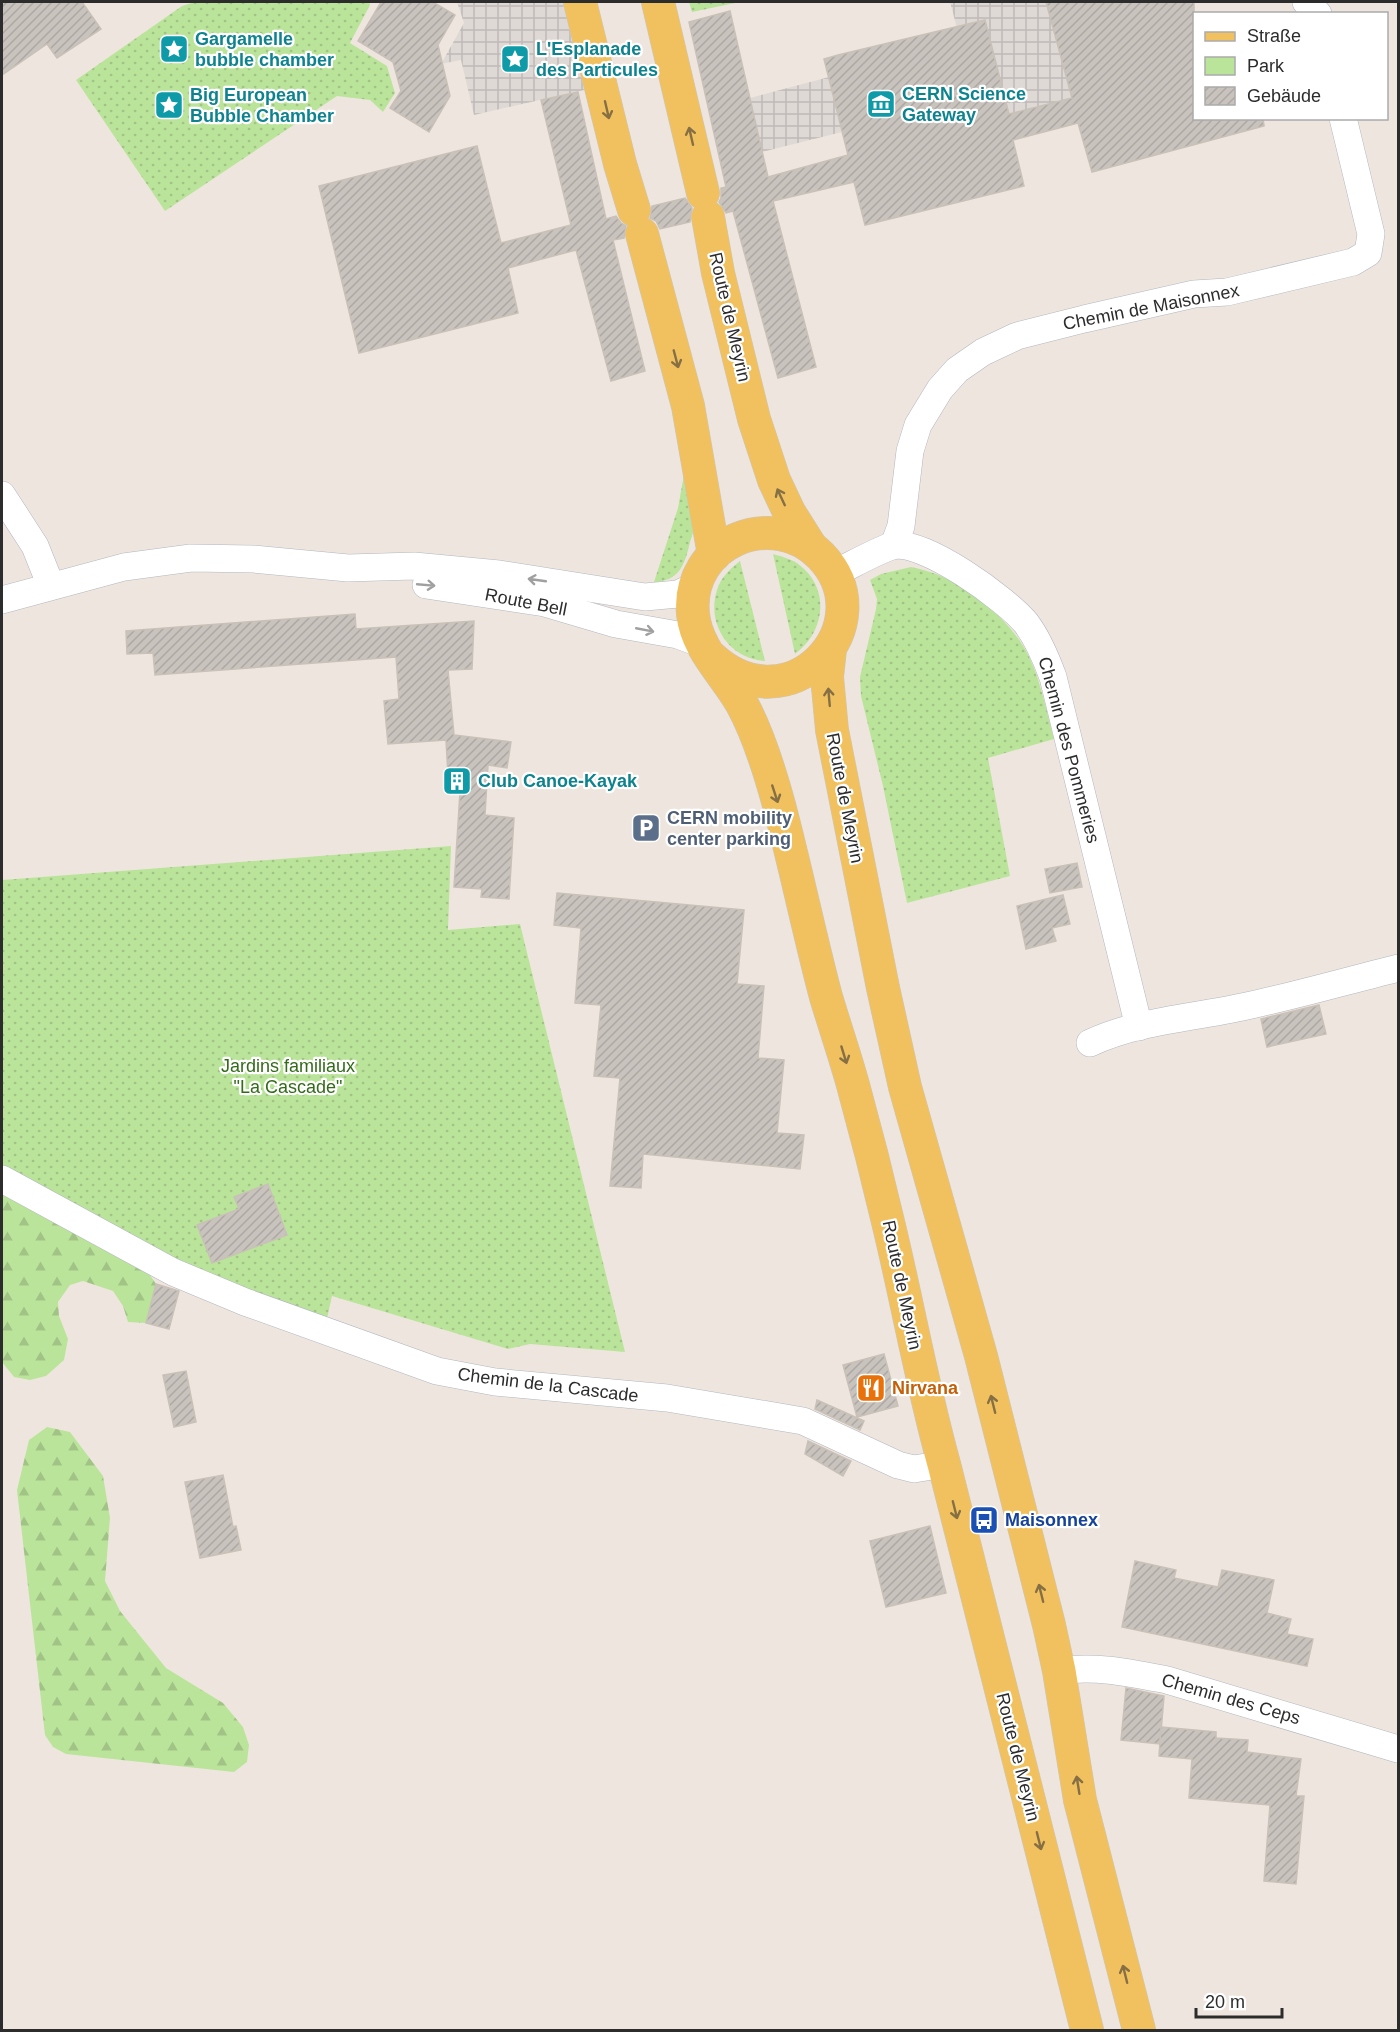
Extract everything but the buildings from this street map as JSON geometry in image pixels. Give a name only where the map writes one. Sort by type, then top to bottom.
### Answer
[{"type":"main road","points":[[580,2],[620,164],[688,406],[714,555]]},
{"type":"main road","name":"Route de Meyrin","points":[[658,2],[706,205],[718,273],[754,419],[774,480],[789,512],[811,547]]},
{"type":"main road","name":"Route de Meyrin","points":[[706,651],[734,675],[753,681],[776,682],[790,679],[819,662],[830,649],[837,635],[842,604],[834,574],[824,559],[811,547],[784,535],[743,536],[727,544],[714,555],[699,574],[692,601],[693,616],[706,651],[730,683],[744,709],[757,739],[778,802],[827,999],[853,1084],[884,1206],[927,1404],[1087,2031]]},
{"type":"main road","name":"Route de Meyrin","points":[[830,649],[827,676],[832,730],[905,1087],[981,1356],[1059,1671],[1080,1800],[1139,2031]]},
{"type":"street","name":"Chemin de Maisonnex","points":[[894,545],[902,526],[909,451],[918,425],[940,389],[957,370],[983,352],[1017,336],[1084,318],[1194,294],[1227,292],[1353,262],[1368,253],[1371,234],[1343,120]]},
{"type":"street","points":[[2,495],[35,546],[51,586]]},
{"type":"street","points":[[834,574],[894,545]]},
{"type":"street","name":"Chemin des Pommeries","points":[[894,545],[912,548],[931,555],[961,571],[996,595],[1027,624],[1045,655],[1053,677],[1139,1027]]},
{"type":"street","name":"Route Bell","points":[[2,600],[124,567],[191,558],[253,559],[348,568],[414,566],[546,581],[645,597],[678,594],[695,586]]},
{"type":"street","name":"Route Bell","points":[[348,568],[411,584],[545,603],[616,624],[678,635],[706,651]]},
{"type":"street","points":[[1090,1043],[1109,1034],[1242,1007],[1398,968]]},
{"type":"street","name":"Chemin de la Cascade","points":[[2,1179],[173,1272],[256,1306],[437,1371],[495,1382],[667,1398],[803,1420],[898,1465],[914,1469],[944,1464]]},
{"type":"street","name":"Chemin des Ceps","points":[[1059,1671],[1083,1667],[1167,1680],[1398,1749]]},
{"type":"green space","points":[[195,2],[369,2],[370,5],[350,43],[387,66],[395,93],[383,112],[370,100],[337,96],[165,211],[76,80],[182,6]]},
{"type":"green space","points":[[689,2],[740,2],[692,12]]},
{"type":"green space","points":[[684,455],[695,524],[680,570],[670,578],[654,582],[678,508],[683,480]]},
{"type":"green space","points":[[773,554],[800,565],[818,589],[820,613],[817,625],[805,646],[795,654]]},
{"type":"green space","points":[[740,561],[765,661],[752,659],[731,647],[723,638],[715,615],[714,603],[719,585],[726,574]]},
{"type":"green space","points":[[911,567],[944,577],[958,585],[993,611],[1009,627],[1021,642],[1037,675],[1054,739],[988,758],[1010,876],[907,903],[883,786],[861,696],[860,677],[876,609],[877,599],[870,580],[881,574]]},
{"type":"green space","name":"Jardins familiaux \"La Cascade\"","points":[[451,846],[448,930],[520,924],[625,1352],[530,1344],[508,1349],[332,1296],[326,1323],[209,1279],[2,1167],[2,880]]},
{"type":"green space","points":[[2,1193],[150,1275],[156,1284],[146,1323],[128,1322],[123,1306],[113,1291],[83,1281],[70,1285],[58,1302],[59,1316],[68,1339],[64,1360],[46,1376],[30,1380],[14,1377],[2,1362]]},
{"type":"green space","points":[[47,1427],[70,1432],[103,1476],[110,1518],[105,1581],[120,1611],[166,1668],[223,1703],[243,1727],[249,1745],[247,1762],[234,1772],[66,1754],[53,1747],[45,1735],[17,1490],[29,1440]]},
{"type":"shaded area","name":"L'Esplanade des Particules","points":[[457,2],[571,2],[593,88],[474,115],[461,60],[441,64],[464,23]]},
{"type":"shaded area","points":[[950,2],[1050,2],[1046,3],[1072,98],[1009,114],[957,28]]},
{"type":"shaded area","points":[[829,77],[842,132],[762,152],[750,98]]},
{"type":"place","name":"Gargamelle bubble chamber","points":[[174,49]]},
{"type":"place","name":"L'Esplanade des Particules","points":[[515,59]]},
{"type":"place","name":"CERN Science Gateway","points":[[881,104]]},
{"type":"place","name":"Big European Bubble Chamber","points":[[169,105]]},
{"type":"place","name":"Club Canoe-Kayak","points":[[457,781]]},
{"type":"place","name":"CERN mobility center parking","points":[[646,828]]},
{"type":"place","name":"Nirvana","points":[[871,1388]]},
{"type":"place","name":"Maisonnex","points":[[984,1520]]}]
